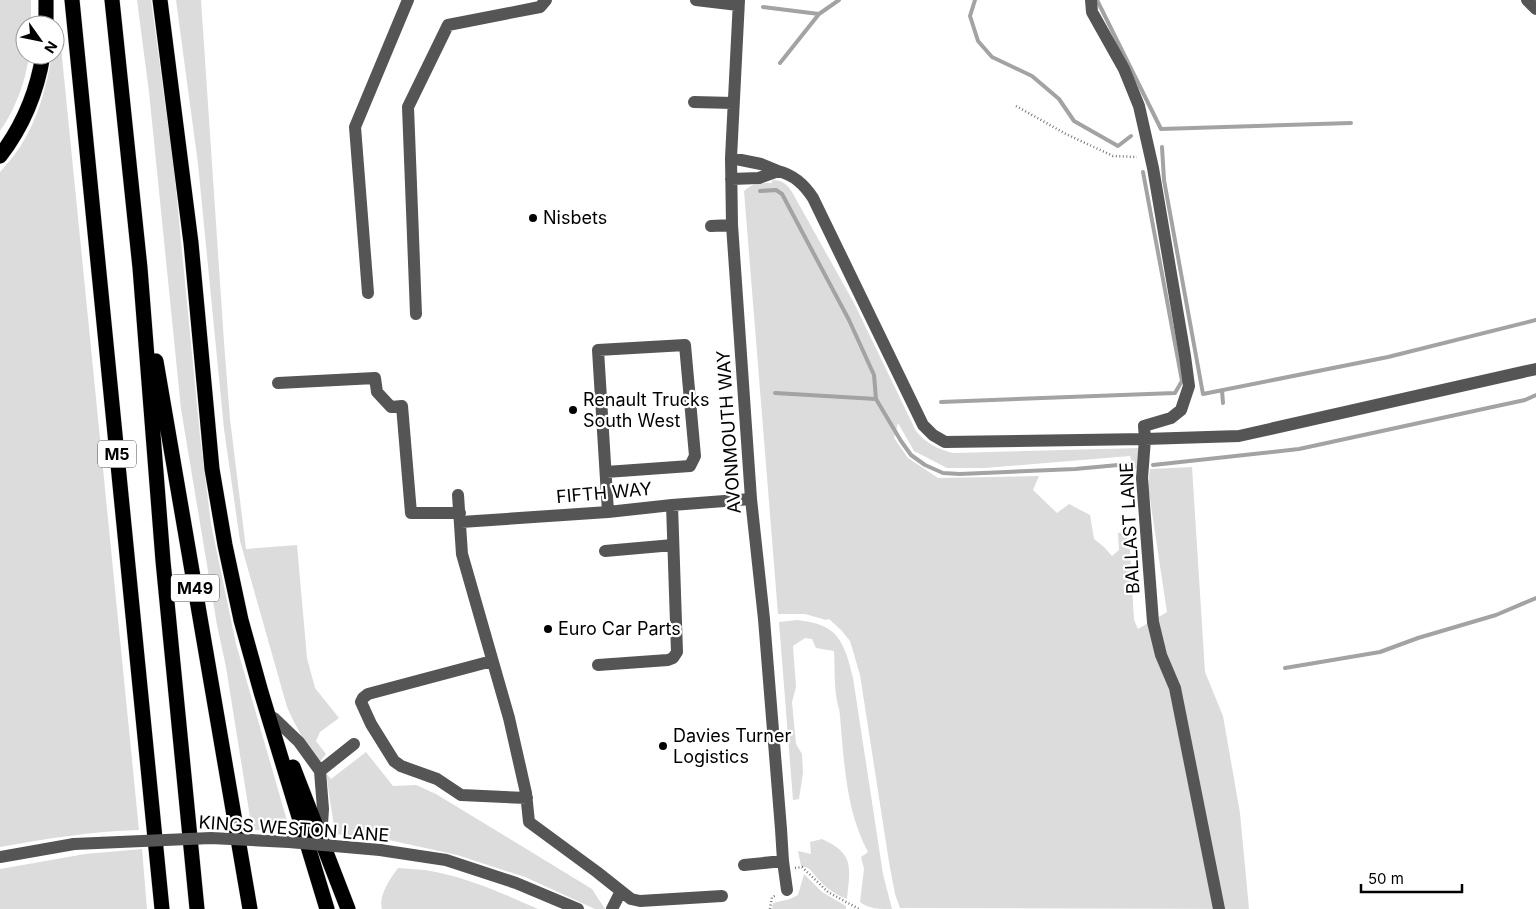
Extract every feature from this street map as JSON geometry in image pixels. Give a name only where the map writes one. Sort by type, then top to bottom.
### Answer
[{"type":"highway","points":[[46,0],[46,15]]},
{"type":"highway","name":"M5","points":[[72,0],[162,909]]},
{"type":"highway","name":"M5","points":[[112,0],[140,268],[163,561],[197,909]]},
{"type":"highway","points":[[160,0],[190,234],[212,469],[227,554],[241,620],[261,692],[327,909]]},
{"type":"highway","points":[[0,156],[24,120],[41,65]]},
{"type":"highway","name":"M49","points":[[140,268],[250,909]]},
{"type":"highway","points":[[261,692],[274,718],[348,909]]},
{"type":"street","points":[[368,293],[354,127],[408,0]]},
{"type":"street","points":[[416,314],[408,107],[448,25],[540,6],[546,0]]},
{"type":"street","points":[[696,0],[739,3]]},
{"type":"street","name":"BALLAST LANE","points":[[1090,0],[1092,12],[1124,69],[1139,106],[1151,158],[1189,386],[1181,410],[1171,418],[1144,426],[1142,478],[1152,622],[1161,655],[1175,688],[1219,909]]},
{"type":"street","points":[[1527,0],[1536,9]]},
{"type":"street","name":"AVONMOUTH WAY","points":[[739,3],[731,158],[732,226],[751,499],[765,628],[783,865],[787,890]]},
{"type":"street","points":[[694,102],[733,103]]},
{"type":"street","points":[[731,158],[753,162],[778,171],[795,178],[806,187],[923,425],[933,435],[945,442],[1239,436],[1536,368]]},
{"type":"street","points":[[731,179],[759,178],[778,171]]},
{"type":"street","points":[[711,226],[732,226]]},
{"type":"street","points":[[606,472],[690,466],[695,456],[685,345],[598,350],[608,512]]},
{"type":"street","name":"FIFTH WAY","points":[[278,383],[375,378],[377,392],[391,407],[402,406],[410,513],[460,517],[608,512],[751,499]]},
{"type":"street","points":[[458,495],[462,554],[508,718],[527,798],[529,822],[631,899],[640,901],[722,896]]},
{"type":"street","points":[[598,666],[668,660],[676,655],[672,505]]},
{"type":"street","points":[[605,551],[673,545]]},
{"type":"street","points":[[492,661],[368,694],[361,702],[371,724],[394,760],[401,766],[437,779],[462,796],[527,798]]},
{"type":"street","points":[[274,718],[299,742],[320,771],[323,809],[321,838]]},
{"type":"street","points":[[320,771],[354,744]]},
{"type":"street","name":"KINGS WESTON LANE","points":[[0,857],[74,844],[211,838],[380,850],[446,860],[516,882],[578,909]]},
{"type":"street","points":[[744,865],[783,865]]},
{"type":"street","points":[[612,909],[621,892]]},
{"type":"path","points":[[1016,106],[1066,134],[1113,156],[1151,158]]},
{"type":"path","points":[[783,865],[802,867],[828,892],[859,909]]},
{"type":"shaded area","points":[[0,0],[31,0],[31,15],[15,15],[15,65],[28,65],[15,105],[0,131]]},
{"type":"shaded area","points":[[137,0],[151,0],[174,169],[200,436],[211,524],[236,644],[290,831],[252,830],[181,409],[149,92]]},
{"type":"shaded area","points":[[176,0],[201,0],[230,419],[246,549],[297,545],[307,658],[315,688],[339,718],[320,732],[316,741],[326,754],[319,763],[287,707],[240,541],[224,429],[198,164]]},
{"type":"shaded area","points":[[50,65],[63,65],[139,830],[52,838],[0,847],[0,172],[20,147],[32,125]]},
{"type":"shaded area","points":[[772,180],[784,183],[792,192],[854,303],[916,431],[928,442],[942,450],[953,453],[1139,448],[1138,468],[1134,468],[1130,456],[985,468],[947,468],[914,451],[898,423],[894,438],[908,458],[938,478],[1039,476],[1033,490],[1057,513],[1069,504],[1090,515],[1094,539],[1112,556],[1119,550],[1118,533],[1129,532],[1134,620],[1138,629],[1167,612],[1148,486],[1150,469],[1192,467],[1205,672],[1223,716],[1240,813],[1249,909],[900,908],[895,894],[889,862],[860,675],[850,641],[829,619],[826,620],[805,614],[778,614],[744,191],[760,183],[772,183]]},
{"type":"shaded area","points":[[797,620],[811,622],[831,631],[837,637],[846,654],[853,678],[883,874],[892,909],[879,909],[860,902],[864,869],[861,857],[868,852],[855,820],[847,786],[840,714],[835,689],[834,651],[816,648],[812,639],[805,638],[793,646],[796,687],[792,702],[796,744],[802,754],[803,773],[799,799],[793,800],[779,622]]},
{"type":"shaded area","points":[[366,752],[393,786],[416,785],[436,794],[592,889],[605,909],[595,909],[525,877],[457,855],[389,840],[335,834],[326,773],[331,779]]},
{"type":"shaded area","points":[[822,839],[840,850],[848,863],[847,899],[829,889],[810,869],[801,866],[798,851],[811,854],[810,842]]},
{"type":"shaded area","points":[[142,849],[147,909],[0,909],[0,869],[85,854]]},
{"type":"shaded area","points":[[398,868],[425,870],[454,876],[497,891],[538,909],[382,909],[383,893]]},
{"type":"shaded area","points":[[804,874],[822,892],[846,906],[846,909],[772,909],[773,903],[798,895]]},
{"type":"waterway","points":[[763,7],[819,14],[839,0]]},
{"type":"waterway","points":[[975,0],[970,16],[978,41],[992,57],[1032,76],[1059,99],[1074,121],[1118,146],[1131,136]]},
{"type":"waterway","points":[[1097,0],[1161,129],[1351,123]]},
{"type":"waterway","points":[[780,63],[819,14]]},
{"type":"waterway","points":[[1162,147],[1164,180],[1203,394],[1388,357],[1536,320]]},
{"type":"waterway","points":[[941,402],[1175,393],[1182,381],[1143,172]]},
{"type":"waterway","points":[[760,191],[776,190],[782,194],[849,320],[874,375],[876,399],[911,455],[925,465],[943,473],[960,474],[1075,469],[1129,464]]},
{"type":"waterway","points":[[1222,390],[1223,403]]},
{"type":"waterway","points":[[775,393],[876,399]]},
{"type":"waterway","points":[[1153,465],[1299,449],[1525,400],[1536,395]]},
{"type":"waterway","points":[[1285,668],[1380,652],[1418,638],[1496,615],[1536,598]]},
{"type":"place","name":"Nisbets","points":[[533,218]]},
{"type":"place","name":"Renault Trucks South West","points":[[573,410]]},
{"type":"place","name":"Euro Car Parts","points":[[548,629]]},
{"type":"place","name":"Davies Turner Logistics","points":[[663,746]]}]
